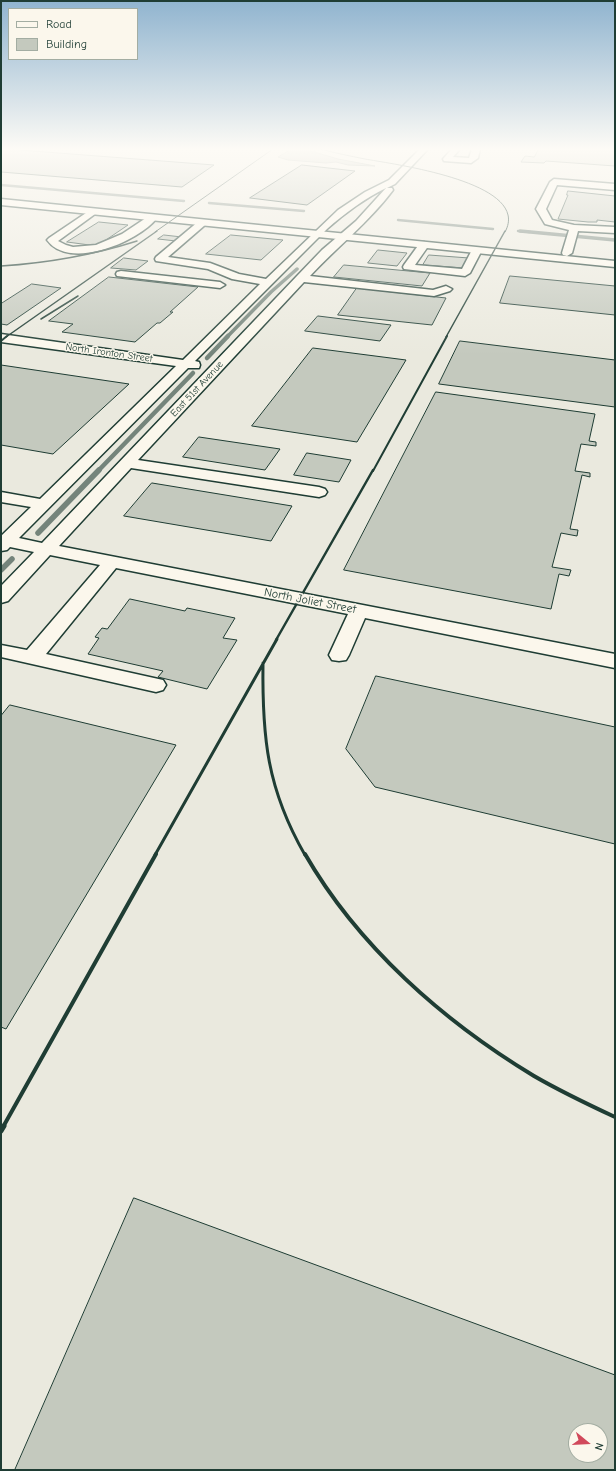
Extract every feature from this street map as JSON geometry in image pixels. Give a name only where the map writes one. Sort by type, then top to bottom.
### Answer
[{"type":"street","points":[[84,218],[52,240],[56,245],[67,249],[83,250],[101,248],[136,231],[152,218]]},
{"type":"street","points":[[148,218],[202,223],[320,230],[352,229],[615,258]]},
{"type":"street","points":[[201,218],[320,230],[342,237],[615,264]]},
{"type":"street","name":"East 51st Avenue","points":[[3,543],[267,282],[334,218]]},
{"type":"street","name":"East 51st Avenue","points":[[1,597],[216,368],[342,237],[363,218]]},
{"type":"street","points":[[546,218],[548,222],[573,234],[615,230]]},
{"type":"street","points":[[202,223],[160,259],[210,266],[236,278],[267,282]]},
{"type":"street","points":[[567,253],[573,234]]},
{"type":"street","points":[[424,245],[408,267],[465,273],[477,250]]},
{"type":"street","points":[[121,274],[220,289]]},
{"type":"street","points":[[302,278],[434,293],[446,289]]},
{"type":"street","points":[[239,293],[254,295]]},
{"type":"street","name":"North Ironton Street","points":[[1,338],[216,368]]},
{"type":"street","points":[[128,463],[319,492]]},
{"type":"street","points":[[1,497],[43,504]]},
{"type":"street","name":"North Joliet Street","points":[[3,543],[46,549],[615,661]]},
{"type":"street","points":[[32,658],[112,562]]},
{"type":"street","points":[[339,655],[359,611]]},
{"type":"street","points":[[1,651],[156,685]]},
{"type":"shaded area","points":[[1,218],[615,218],[615,1470],[1,1470]]},
{"type":"building","points":[[559,218],[615,218],[615,222],[597,220],[597,222],[588,222],[558,219]]},
{"type":"building","points":[[99,222],[128,225],[97,246],[67,242]]},
{"type":"building","points":[[164,235],[182,237],[176,241],[158,239]]},
{"type":"building","points":[[231,235],[283,240],[261,260],[206,254]]},
{"type":"building","points":[[378,250],[407,253],[397,266],[368,263]]},
{"type":"building","points":[[429,255],[469,258],[464,268],[423,265]]},
{"type":"building","points":[[124,258],[148,261],[136,270],[111,268]]},
{"type":"building","points":[[344,265],[430,273],[422,286],[334,277]]},
{"type":"building","points":[[510,276],[615,286],[615,315],[500,303]]},
{"type":"building","points":[[109,277],[198,287],[170,312],[173,312],[160,323],[157,323],[135,342],[62,332],[73,324],[49,321]]},
{"type":"building","points":[[32,284],[61,288],[7,325],[1,324],[1,304]]},
{"type":"building","points":[[357,288],[446,298],[432,325],[338,315]]},
{"type":"building","points":[[318,316],[391,325],[380,341],[305,331]]},
{"type":"building","points":[[460,341],[615,360],[615,407],[439,384]]},
{"type":"building","points":[[313,348],[406,360],[357,442],[252,426]]},
{"type":"building","points":[[1,365],[129,384],[53,454],[1,445]]},
{"type":"building","points":[[436,392],[595,414],[589,441],[596,442],[596,446],[581,444],[575,471],[590,473],[590,477],[582,475],[570,529],[578,530],[577,536],[561,533],[552,567],[571,570],[569,576],[559,574],[551,609],[344,570]]},
{"type":"building","points":[[199,437],[280,449],[265,470],[183,457]]},
{"type":"building","points":[[307,453],[351,460],[339,482],[294,475]]},
{"type":"building","points":[[152,483],[292,506],[271,541],[124,516]]},
{"type":"building","points":[[130,599],[185,611],[187,608],[235,618],[223,638],[237,640],[207,689],[158,677],[163,671],[88,654],[99,638],[95,637],[102,628],[107,629]]},
{"type":"building","points":[[376,676],[615,727],[615,844],[375,787],[346,749]]},
{"type":"building","points":[[10,705],[176,745],[6,1029],[1,1027],[1,716]]},
{"type":"building","points":[[134,1198],[615,1375],[615,1470],[15,1470]]},
{"type":"waterway","points":[[398,220],[493,229]]},
{"type":"waterway","points":[[518,231],[530,232]]},
{"type":"waterway","points":[[520,231],[615,240]]},
{"type":"waterway","points":[[227,337],[271,292],[297,269]]},
{"type":"waterway","points":[[207,358],[228,336]]},
{"type":"waterway","points":[[98,471],[193,373]]},
{"type":"waterway","points":[[38,533],[99,470]]},
{"type":"waterway","points":[[1,570],[12,559]]},
{"type":"railway","points":[[155,232],[175,218]]},
{"type":"railway","points":[[505,232],[508,218]]},
{"type":"railway","points":[[6,337],[157,231]]},
{"type":"railway","points":[[446,337],[505,231]]},
{"type":"railway","points":[[1,266],[70,258],[137,241]]},
{"type":"railway","points":[[41,319],[78,296]]},
{"type":"railway","points":[[1,341],[7,336]]},
{"type":"railway","points":[[373,471],[447,336]]},
{"type":"railway","points":[[276,640],[373,470]]},
{"type":"railway","points":[[263,664],[277,639]]},
{"type":"railway","points":[[155,855],[263,664]]},
{"type":"railway","points":[[263,664],[264,715],[269,762],[282,808],[305,855]]},
{"type":"railway","points":[[3,1127],[156,854]]},
{"type":"railway","points":[[305,854],[326,888],[350,920],[405,979],[436,1006],[467,1031],[534,1076],[615,1117]]},
{"type":"railway","points":[[1,1131],[4,1126]]}]
